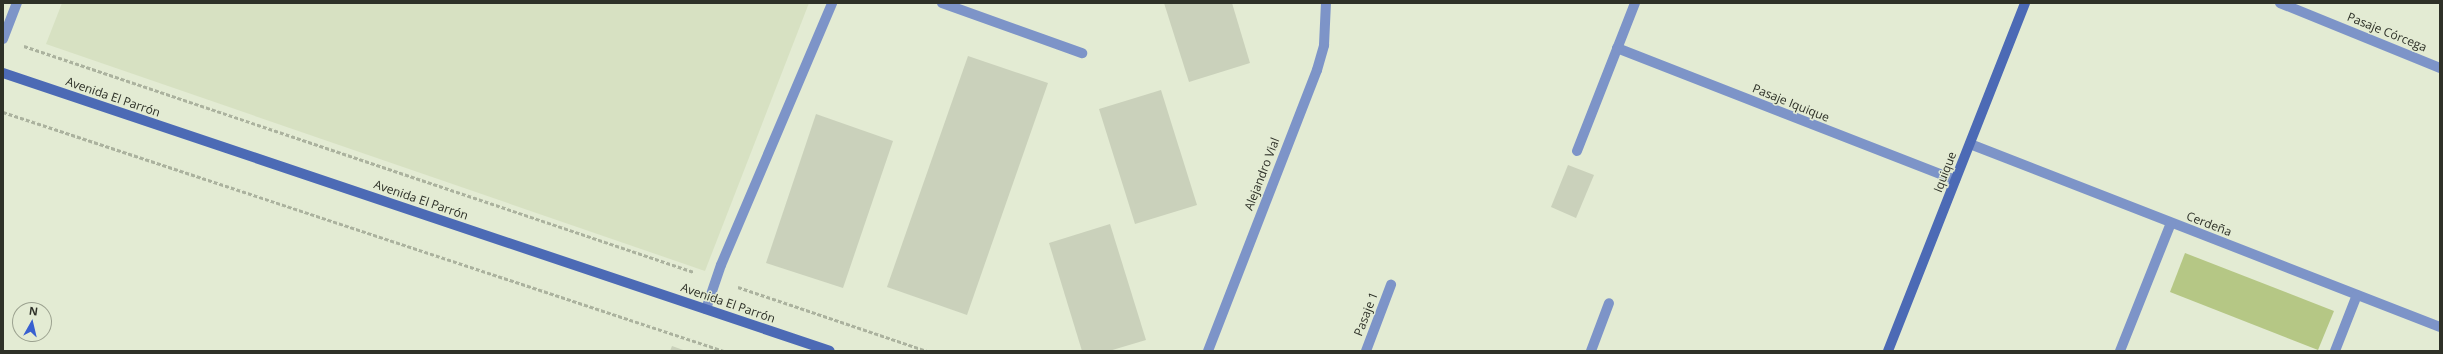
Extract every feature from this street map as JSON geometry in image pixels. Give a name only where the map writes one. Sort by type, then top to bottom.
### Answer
[{"type":"main road","name":"Iquique","points":[[1888,351],[2025,3]]},
{"type":"main road","name":"Avenida El Parrón","points":[[3,73],[706,309],[806,347],[830,351]]},
{"type":"street","points":[[3,39],[17,3]]},
{"type":"street","points":[[706,309],[716,279],[832,3]]},
{"type":"street","points":[[942,3],[1082,53]]},
{"type":"street","name":"Alejandro Vial","points":[[1208,351],[1317,70],[1324,45],[1326,3]]},
{"type":"street","points":[[1578,151],[1635,3]]},
{"type":"street","name":"Pasaje Córcega","points":[[2280,3],[2440,68]]},
{"type":"street","name":"Pasaje Iquique","points":[[1617,48],[1956,180]]},
{"type":"street","name":"Cerdeña","points":[[1970,144],[2440,327]]},
{"type":"street","points":[[2120,351],[2171,223]]},
{"type":"street","name":"Pasaje 1","points":[[1366,351],[1391,285]]},
{"type":"street","points":[[2336,351],[2357,295]]},
{"type":"street","points":[[1591,351],[1609,303]]},
{"type":"path","points":[[3,39],[928,351]]},
{"type":"path","points":[[3,112],[724,351]]},
{"type":"shaded area","points":[[62,3],[809,3],[705,271],[46,44]]},
{"type":"green space","points":[[2185,253],[2334,311],[2318,350],[2170,292]]},
{"type":"building","points":[[1164,3],[1232,3],[1250,63],[1189,82]]},
{"type":"building","points":[[968,56],[1048,83],[967,315],[887,287]]},
{"type":"building","points":[[1161,90],[1197,205],[1135,224],[1099,109]]},
{"type":"building","points":[[816,114],[893,141],[843,288],[766,263]]},
{"type":"building","points":[[1568,165],[1594,175],[1576,218],[1551,207]]},
{"type":"building","points":[[1110,224],[1146,340],[1109,351],[1082,351],[1049,243]]},
{"type":"building","points":[[672,346],[686,351],[670,351]]}]
